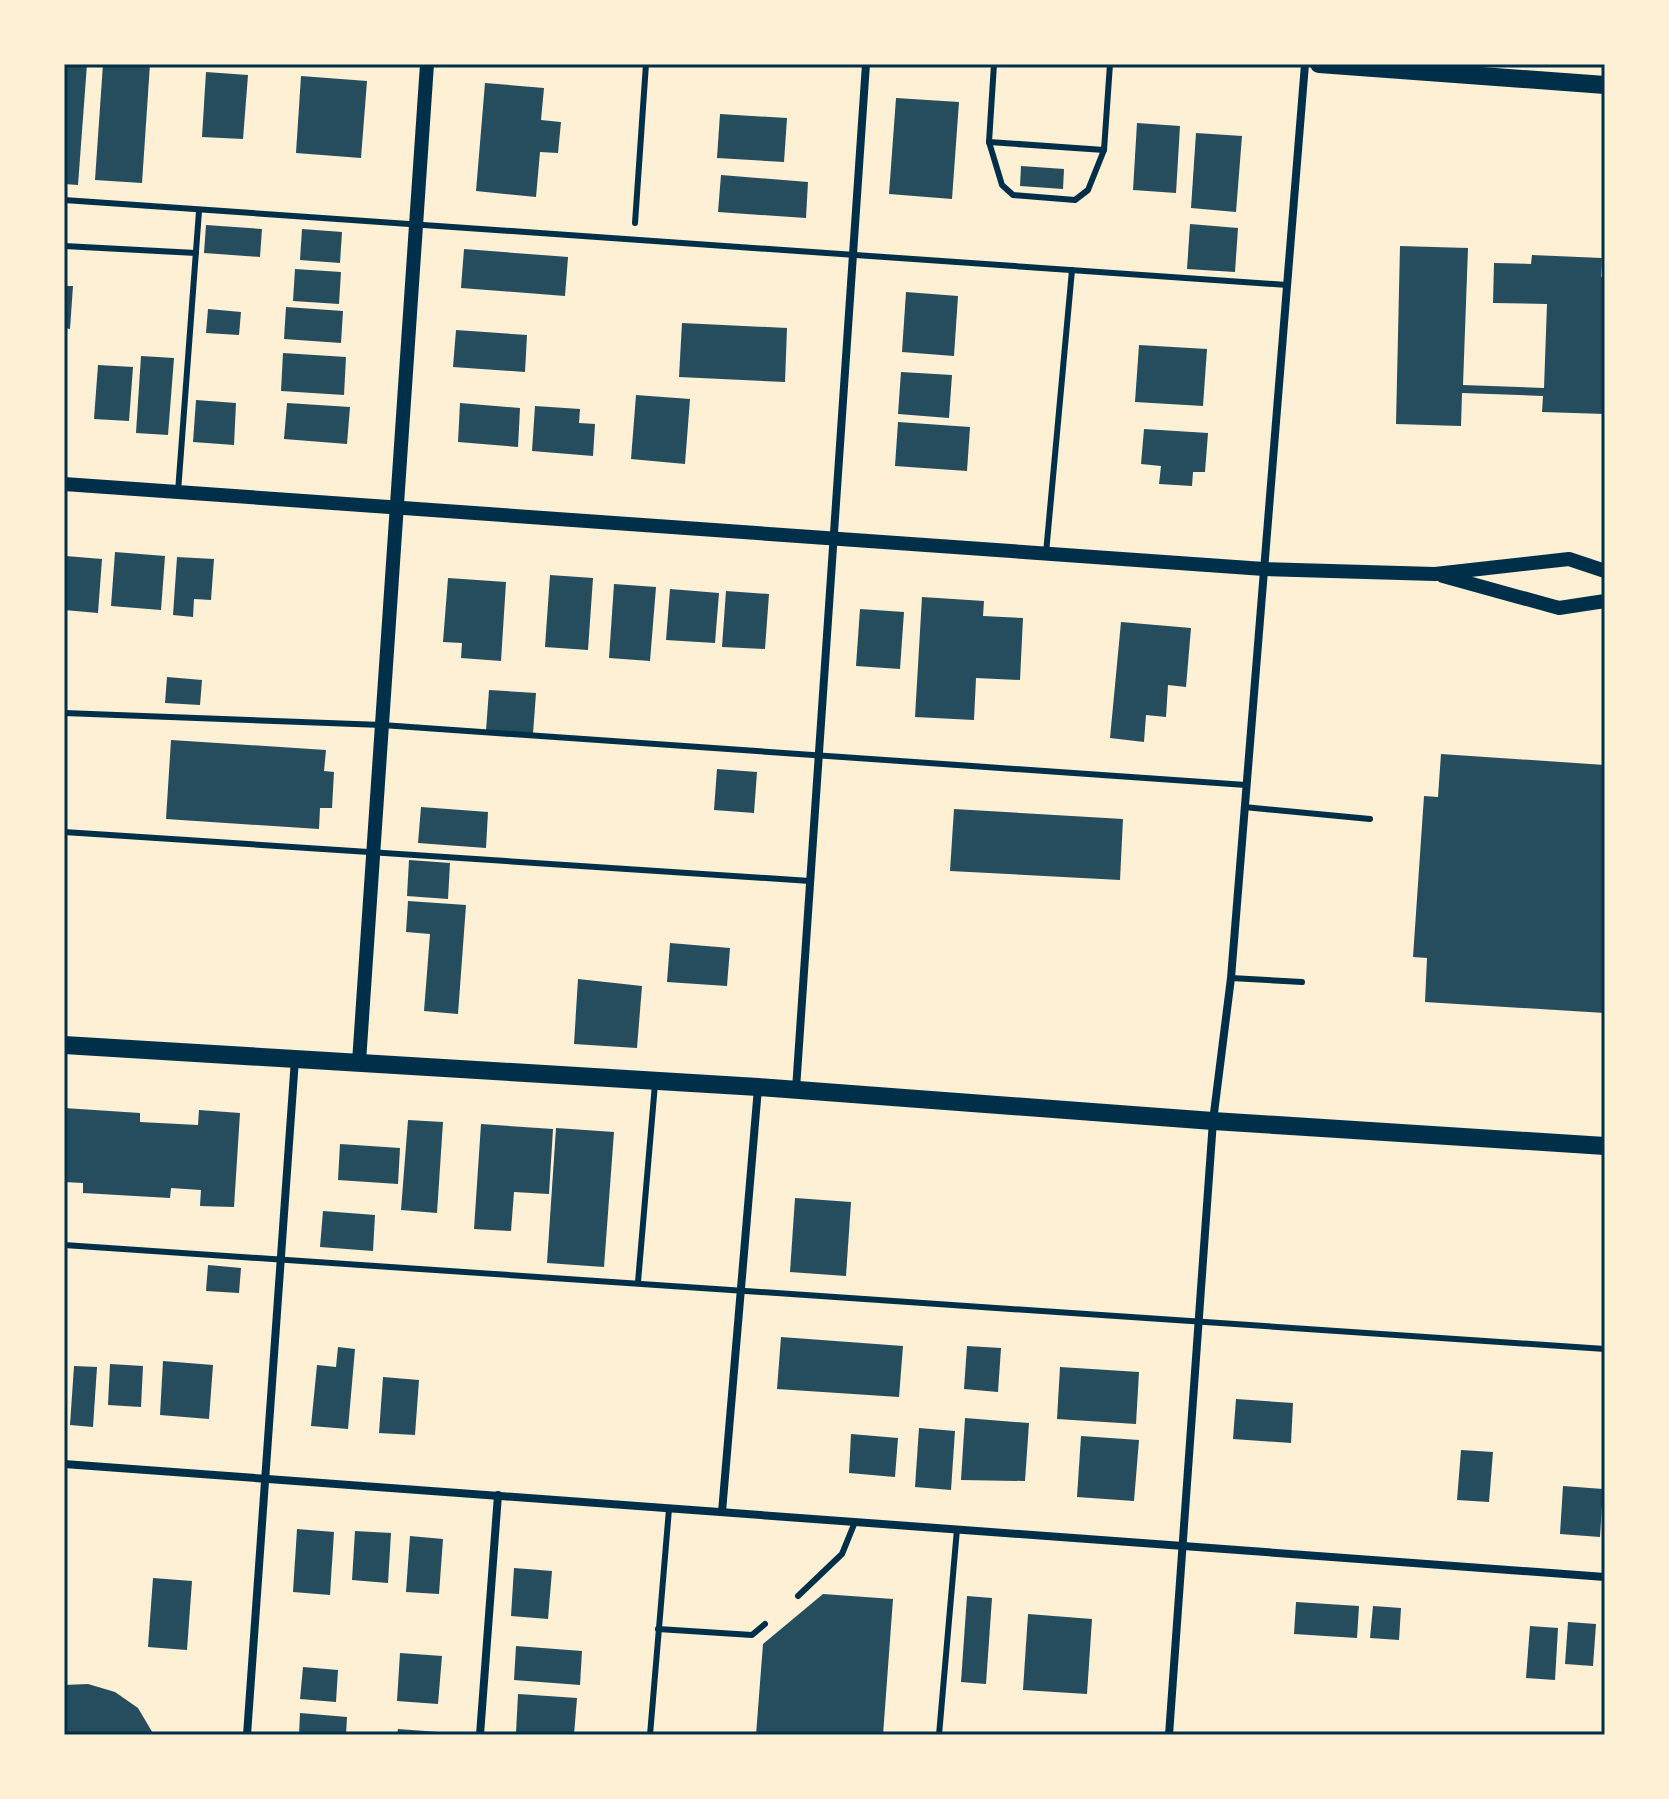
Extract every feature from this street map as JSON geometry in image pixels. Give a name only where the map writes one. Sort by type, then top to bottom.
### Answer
[{"type":"highway","points":[[1319,64],[1450,69],[1605,85]]},
{"type":"highway","points":[[64,1045],[758,1087],[1605,1146]]},
{"type":"street","points":[[359,1062],[427,64]]},
{"type":"street","points":[[796,1092],[866,64]]},
{"type":"street","points":[[1169,1735],[1213,1121],[1231,978],[1305,64]]},
{"type":"street","points":[[64,484],[1264,569],[1435,574],[1569,559],[1605,571]]},
{"type":"street","points":[[1435,574],[1559,608],[1605,601]]},
{"type":"street","points":[[247,1735],[295,1059]]},
{"type":"street","points":[[722,1512],[758,1087]]},
{"type":"street","points":[[64,1464],[1605,1577]]},
{"type":"street","points":[[480,1735],[498,1495]]},
{"type":"lane","points":[[635,223],[646,64]]},
{"type":"lane","points":[[994,64],[989,142],[1002,185],[1013,195],[1075,200],[1088,190],[1104,150],[1110,64]]},
{"type":"lane","points":[[989,142],[1104,150]]},
{"type":"lane","points":[[64,200],[1287,285]]},
{"type":"lane","points":[[178,492],[199,211]]},
{"type":"lane","points":[[64,246],[196,253]]},
{"type":"lane","points":[[1046,553],[1072,270]]},
{"type":"lane","points":[[64,713],[382,725],[1246,785]]},
{"type":"lane","points":[[1244,807],[1370,819]]},
{"type":"lane","points":[[64,832],[810,881]]},
{"type":"lane","points":[[1231,978],[1302,982]]},
{"type":"lane","points":[[638,1282],[655,1081]]},
{"type":"lane","points":[[64,1245],[1605,1349]]},
{"type":"lane","points":[[650,1735],[669,1509]]},
{"type":"lane","points":[[798,1596],[842,1554],[855,1522]]},
{"type":"lane","points":[[939,1735],[957,1529]]},
{"type":"lane","points":[[658,1629],[752,1635],[765,1624]]},
{"type":"building","points":[[64,64],[87,64],[78,185],[64,184]]},
{"type":"building","points":[[103,64],[150,64],[142,183],[95,180]]},
{"type":"building","points":[[206,72],[248,75],[243,139],[202,137]]},
{"type":"building","points":[[301,76],[367,81],[361,158],[296,153]]},
{"type":"building","points":[[485,83],[544,88],[541,120],[561,122],[558,153],[540,152],[536,197],[476,191]]},
{"type":"building","points":[[896,98],[959,102],[952,199],[889,194]]},
{"type":"building","points":[[720,114],[787,118],[784,162],[717,158]]},
{"type":"building","points":[[1137,123],[1180,126],[1176,193],[1133,190]]},
{"type":"building","points":[[1196,133],[1242,136],[1236,212],[1191,208]]},
{"type":"building","points":[[1021,166],[1064,169],[1063,189],[1020,186]]},
{"type":"building","points":[[721,175],[808,182],[806,218],[718,212]]},
{"type":"building","points":[[1190,224],[1238,228],[1235,272],[1187,269]]},
{"type":"building","points":[[206,225],[262,229],[260,257],[204,253]]},
{"type":"building","points":[[302,229],[342,232],[340,263],[300,260]]},
{"type":"building","points":[[1400,246],[1468,248],[1463,385],[1544,388],[1547,304],[1493,303],[1494,263],[1531,264],[1532,255],[1602,258],[1601,277],[1605,277],[1605,414],[1542,412],[1543,396],[1462,393],[1461,426],[1396,424]]},
{"type":"building","points":[[464,249],[568,257],[565,296],[461,288]]},
{"type":"building","points":[[295,269],[341,272],[339,304],[293,301]]},
{"type":"building","points":[[64,286],[73,286],[70,329],[64,328]]},
{"type":"building","points":[[906,292],[958,296],[954,356],[902,352]]},
{"type":"building","points":[[286,307],[343,311],[341,343],[284,339]]},
{"type":"building","points":[[208,309],[241,312],[239,335],[206,333]]},
{"type":"building","points":[[682,323],[787,328],[785,382],[679,377]]},
{"type":"building","points":[[456,330],[527,335],[525,372],[453,367]]},
{"type":"building","points":[[1139,345],[1207,349],[1203,406],[1135,402]]},
{"type":"building","points":[[283,353],[346,357],[344,395],[281,391]]},
{"type":"building","points":[[141,356],[174,358],[168,435],[136,433]]},
{"type":"building","points":[[98,365],[133,367],[129,421],[94,419]]},
{"type":"building","points":[[901,372],[952,375],[949,418],[898,414]]},
{"type":"building","points":[[636,395],[690,399],[685,464],[631,459]]},
{"type":"building","points":[[196,400],[236,403],[234,445],[193,442]]},
{"type":"building","points":[[287,403],[350,407],[347,444],[284,439]]},
{"type":"building","points":[[460,403],[520,408],[518,447],[458,442]]},
{"type":"building","points":[[535,406],[580,409],[579,423],[595,424],[593,456],[532,451]]},
{"type":"building","points":[[898,422],[970,427],[967,471],[895,466]]},
{"type":"building","points":[[1144,429],[1208,433],[1205,472],[1193,472],[1192,486],[1159,484],[1161,466],[1141,464]]},
{"type":"building","points":[[115,552],[165,556],[161,610],[111,606]]},
{"type":"building","points":[[66,556],[102,559],[98,613],[64,610]]},
{"type":"building","points":[[177,557],[214,559],[211,600],[194,599],[193,617],[173,615]]},
{"type":"building","points":[[550,575],[593,578],[588,650],[545,647]]},
{"type":"building","points":[[448,578],[506,582],[501,661],[461,658],[462,643],[443,642]]},
{"type":"building","points":[[614,584],[656,587],[650,661],[609,658]]},
{"type":"building","points":[[670,589],[719,593],[715,643],[666,640]]},
{"type":"building","points":[[726,591],[769,594],[765,649],[722,647]]},
{"type":"building","points":[[922,597],[984,601],[983,616],[1023,618],[1020,680],[976,678],[974,720],[915,717]]},
{"type":"building","points":[[860,609],[904,612],[900,669],[856,666]]},
{"type":"building","points":[[1121,622],[1191,628],[1186,687],[1168,685],[1166,717],[1146,715],[1144,742],[1110,738]]},
{"type":"building","points":[[167,677],[202,680],[200,705],[165,703]]},
{"type":"building","points":[[489,690],[536,693],[533,734],[486,731]]},
{"type":"building","points":[[171,740],[326,750],[324,771],[334,772],[332,808],[320,808],[319,829],[166,819]]},
{"type":"building","points":[[1441,754],[1605,765],[1605,1013],[1425,1002],[1427,958],[1413,957],[1424,796],[1438,797]]},
{"type":"building","points":[[717,769],[757,772],[754,813],[714,810]]},
{"type":"building","points":[[421,807],[488,812],[486,848],[418,843]]},
{"type":"building","points":[[954,809],[1123,819],[1120,880],[950,871]]},
{"type":"building","points":[[409,860],[450,863],[448,899],[407,896]]},
{"type":"building","points":[[408,901],[466,905],[458,1014],[424,1011],[430,934],[406,932]]},
{"type":"building","points":[[670,943],[730,948],[727,986],[667,982]]},
{"type":"building","points":[[578,979],[642,986],[637,1048],[574,1044]]},
{"type":"building","points":[[64,1108],[140,1113],[140,1122],[198,1125],[199,1110],[240,1113],[234,1207],[200,1206],[201,1190],[171,1188],[170,1198],[83,1193],[83,1183],[64,1182]]},
{"type":"building","points":[[408,1120],[443,1122],[437,1213],[401,1210]]},
{"type":"building","points":[[481,1124],[553,1129],[549,1194],[514,1192],[511,1231],[474,1229]]},
{"type":"building","points":[[556,1128],[614,1132],[604,1267],[547,1263]]},
{"type":"building","points":[[340,1144],[400,1148],[398,1184],[338,1180]]},
{"type":"building","points":[[795,1198],[851,1202],[846,1276],[790,1272]]},
{"type":"building","points":[[323,1211],[375,1215],[373,1251],[320,1247]]},
{"type":"building","points":[[208,1265],[241,1268],[239,1293],[206,1291]]},
{"type":"building","points":[[781,1337],[903,1346],[899,1397],[777,1389]]},
{"type":"building","points":[[967,1346],[1001,1348],[998,1392],[964,1389]]},
{"type":"building","points":[[338,1347],[355,1349],[348,1429],[311,1426],[317,1365],[336,1367]]},
{"type":"building","points":[[163,1361],[213,1365],[209,1419],[160,1415]]},
{"type":"building","points":[[110,1364],[143,1366],[141,1407],[108,1405]]},
{"type":"building","points":[[74,1366],[97,1367],[93,1427],[70,1425]]},
{"type":"building","points":[[1060,1367],[1139,1372],[1136,1424],[1057,1419]]},
{"type":"building","points":[[383,1377],[419,1380],[415,1435],[379,1433]]},
{"type":"building","points":[[1236,1399],[1293,1403],[1291,1443],[1233,1439]]},
{"type":"building","points":[[965,1418],[1029,1423],[1025,1481],[961,1480]]},
{"type":"building","points":[[919,1428],[955,1431],[951,1490],[915,1487]]},
{"type":"building","points":[[851,1434],[898,1438],[895,1477],[849,1473]]},
{"type":"building","points":[[1081,1436],[1139,1440],[1134,1501],[1077,1497]]},
{"type":"building","points":[[1461,1450],[1493,1452],[1489,1502],[1457,1500]]},
{"type":"building","points":[[1563,1486],[1603,1489],[1600,1537],[1560,1534]]},
{"type":"building","points":[[297,1529],[334,1532],[330,1595],[293,1592]]},
{"type":"building","points":[[355,1531],[391,1533],[388,1583],[352,1580]]},
{"type":"building","points":[[410,1536],[443,1539],[439,1594],[406,1592]]},
{"type":"building","points":[[514,1568],[552,1571],[548,1619],[511,1616]]},
{"type":"building","points":[[153,1578],[192,1581],[187,1650],[148,1647]]},
{"type":"building","points":[[823,1594],[893,1599],[883,1735],[756,1735],[763,1644]]},
{"type":"building","points":[[967,1596],[992,1598],[986,1684],[961,1682]]},
{"type":"building","points":[[1296,1602],[1359,1606],[1357,1638],[1294,1634]]},
{"type":"building","points":[[1373,1606],[1401,1608],[1399,1640],[1370,1638]]},
{"type":"building","points":[[1028,1614],[1092,1619],[1087,1694],[1023,1690]]},
{"type":"building","points":[[1568,1622],[1596,1624],[1593,1666],[1565,1664]]},
{"type":"building","points":[[1530,1626],[1558,1628],[1555,1680],[1526,1678]]},
{"type":"building","points":[[516,1646],[582,1651],[580,1685],[514,1680]]},
{"type":"building","points":[[400,1653],[442,1656],[438,1704],[397,1701]]},
{"type":"building","points":[[303,1667],[338,1670],[336,1702],[300,1699]]},
{"type":"building","points":[[88,1684],[115,1692],[138,1708],[154,1735],[64,1735],[64,1685]]},
{"type":"building","points":[[518,1694],[577,1698],[574,1735],[516,1733]]},
{"type":"building","points":[[300,1713],[347,1717],[346,1735],[299,1735]]},
{"type":"building","points":[[398,1729],[439,1732],[439,1735],[397,1735]]}]
